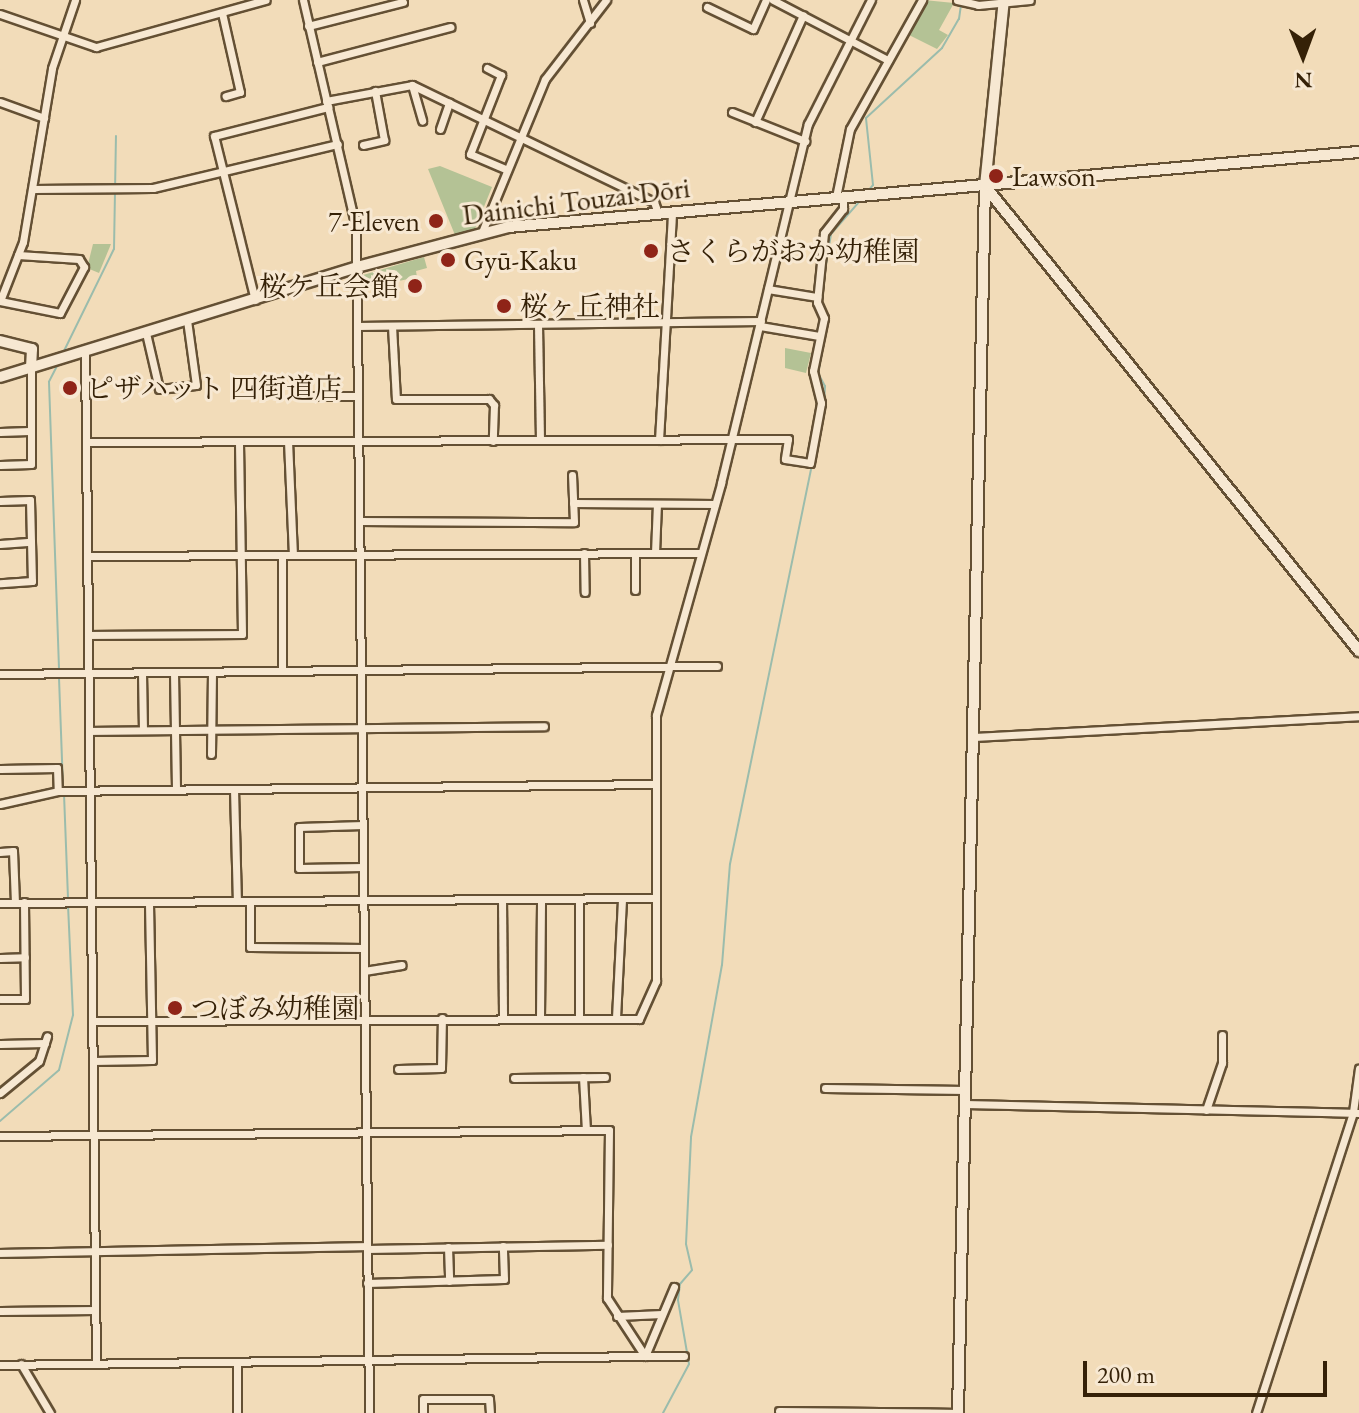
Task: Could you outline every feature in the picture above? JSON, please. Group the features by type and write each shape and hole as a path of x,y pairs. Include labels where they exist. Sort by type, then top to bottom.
{"street":[{"path":"18,255 79,259 84,267 60,313 0,301 18,255 61,37 75,0"},
{"path":"0,14 96,47 266,0"},
{"path":"303,0 356,223 369,1413"},
{"path":"583,0 590,23"},
{"path":"482,232 545,79 606,0"},
{"path":"707,7 753,29 766,0"},
{"path":"773,0 888,60"},
{"path":"92,1021 639,1019 656,981 656,715 715,504 808,124 871,0"},
{"path":"86,442 788,439 785,459 810,463 821,403 813,378 824,318 817,297 824,233 843,209 839,197 850,129 922,0"},
{"path":"957,0 1030,0"},
{"path":"308,26 403,2"},
{"path":"779,1411 958,1413 985,186 1004,2"},
{"path":"222,13 240,92 226,96"},
{"path":"755,122 803,15"},
{"path":"317,62 450,27"},
{"path":"487,68 501,75 470,154 506,169"},
{"path":"255,300 214,136 375,91 412,85 654,202 658,213"},
{"path":"412,85 422,121"},
{"path":"363,145 384,140 375,91"},
{"path":"0,102 44,118"},
{"path":"440,129 449,103"},
{"path":"732,112 805,141"},
{"path":"33,189 116,192 223,173 338,144"},
{"name":"Dainichi Touzai Dōri","path":"0,377 357,267 482,232 789,201 1359,152"},
{"path":"985,186 1359,651"},
{"path":"659,440 672,212"},
{"path":"768,289 817,297"},
{"path":"146,333 159,389 196,385 187,320"},
{"path":"357,326 666,322 760,324 819,336"},
{"path":"538,325 540,440"},
{"path":"392,326 396,399 489,399 494,405 493,441"},
{"path":"0,341 32,349 31,464 0,465"},
{"path":"85,352 96,1364"},
{"path":"308,396 358,396"},
{"path":"0,432 29,431"},
{"path":"288,441 293,555"},
{"path":"88,635 242,634 239,442"},
{"path":"359,521 574,522 572,475"},
{"path":"0,501 30,500 32,581 0,583"},
{"path":"573,503 715,504"},
{"path":"655,553 657,504"},
{"path":"0,544 31,542"},
{"path":"584,553 585,592"},
{"path":"635,553 635,590"},
{"path":"87,556 701,553"},
{"path":"282,555 282,671"},
{"path":"0,674 717,666"},
{"path":"211,754 212,672"},
{"path":"142,673 143,730"},
{"path":"174,673 176,790"},
{"path":"973,737 1359,716"},
{"path":"89,731 544,726"},
{"path":"0,769 57,768 58,791"},
{"path":"0,804 58,791 655,784"},
{"path":"234,789 237,901"},
{"path":"363,825 299,827 299,868 363,867"},
{"path":"0,852 13,851 15,903"},
{"path":"0,903 655,898"},
{"path":"502,899 503,1018"},
{"path":"540,1018 541,899"},
{"path":"579,899 579,1018"},
{"path":"616,1018 622,899"},
{"path":"250,901 250,947 364,948"},
{"path":"0,999 25,999 24,902"},
{"path":"93,1061 152,1060 149,902"},
{"path":"0,958 25,957"},
{"path":"364,971 402,965"},
{"path":"398,1069 441,1068 442,1018"},
{"path":"1206,1110 1222,1063 1222,1035"},
{"path":"0,1044 46,1040 39,1061 0,1093"},
{"path":"1256,1413 1356,1112 1359,1068"},
{"path":"583,1077 586,1130"},
{"path":"514,1078 605,1077"},
{"path":"825,1088 965,1090"},
{"path":"965,1104 1356,1112"},
{"path":"0,1136 609,1130 607,1298 645,1356"},
{"path":"0,1253 608,1245"},
{"path":"367,1283 504,1279 503,1246"},
{"path":"448,1247 449,1281"},
{"path":"645,1356 674,1287"},
{"path":"0,1311 95,1310"},
{"path":"617,1316 662,1314"},
{"path":"0,1365 684,1356"},
{"path":"237,1363 237,1413"},
{"path":"21,1364 50,1413"},
{"path":"423,1413 423,1399 489,1399 490,1413"}],"green space":[{"path":"924,0 954,3 939,30 948,35 937,49 907,34"},
{"path":"440,166 492,187 475,229 455,235 428,169"},
{"path":"93,244 111,244 99,273 87,268"},
{"path":"424,257 427,268 416,271 417,277 363,289 363,275"},
{"path":"785,348 811,353 806,373 785,368"}],"waterway":[{"path":"868,191 873,185 866,118 942,48 959,19 961,5"},
{"path":"62,355 114,249 116,136"},
{"path":"827,315 820,300 831,234 859,202"},
{"path":"824,337 818,373 825,386 824,404"},
{"path":"58,364 49,382 59,671"},
{"path":"663,1413 689,1364 678,1300 680,1284 692,1270 686,1244 691,1137 722,965 730,864 823,411"},
{"path":"59,678 63,787"},
{"path":"64,794 68,899"},
{"path":"0,1121 59,1070 73,1015 68,905"}],"place":[{"name":"Lawson","path":"996,176"},
{"name":"7-Eleven","path":"436,221"},
{"name":"さくらがおか幼稚園","path":"651,251"},
{"name":"Gyū-Kaku","path":"448,260"},
{"name":"桜ケ丘会館","path":"415,286"},
{"name":"桜ヶ丘神社","path":"504,306"},
{"name":"ピザハット 四街道店","path":"70,388"},
{"name":"つぼみ幼稚園","path":"175,1008"}]}
